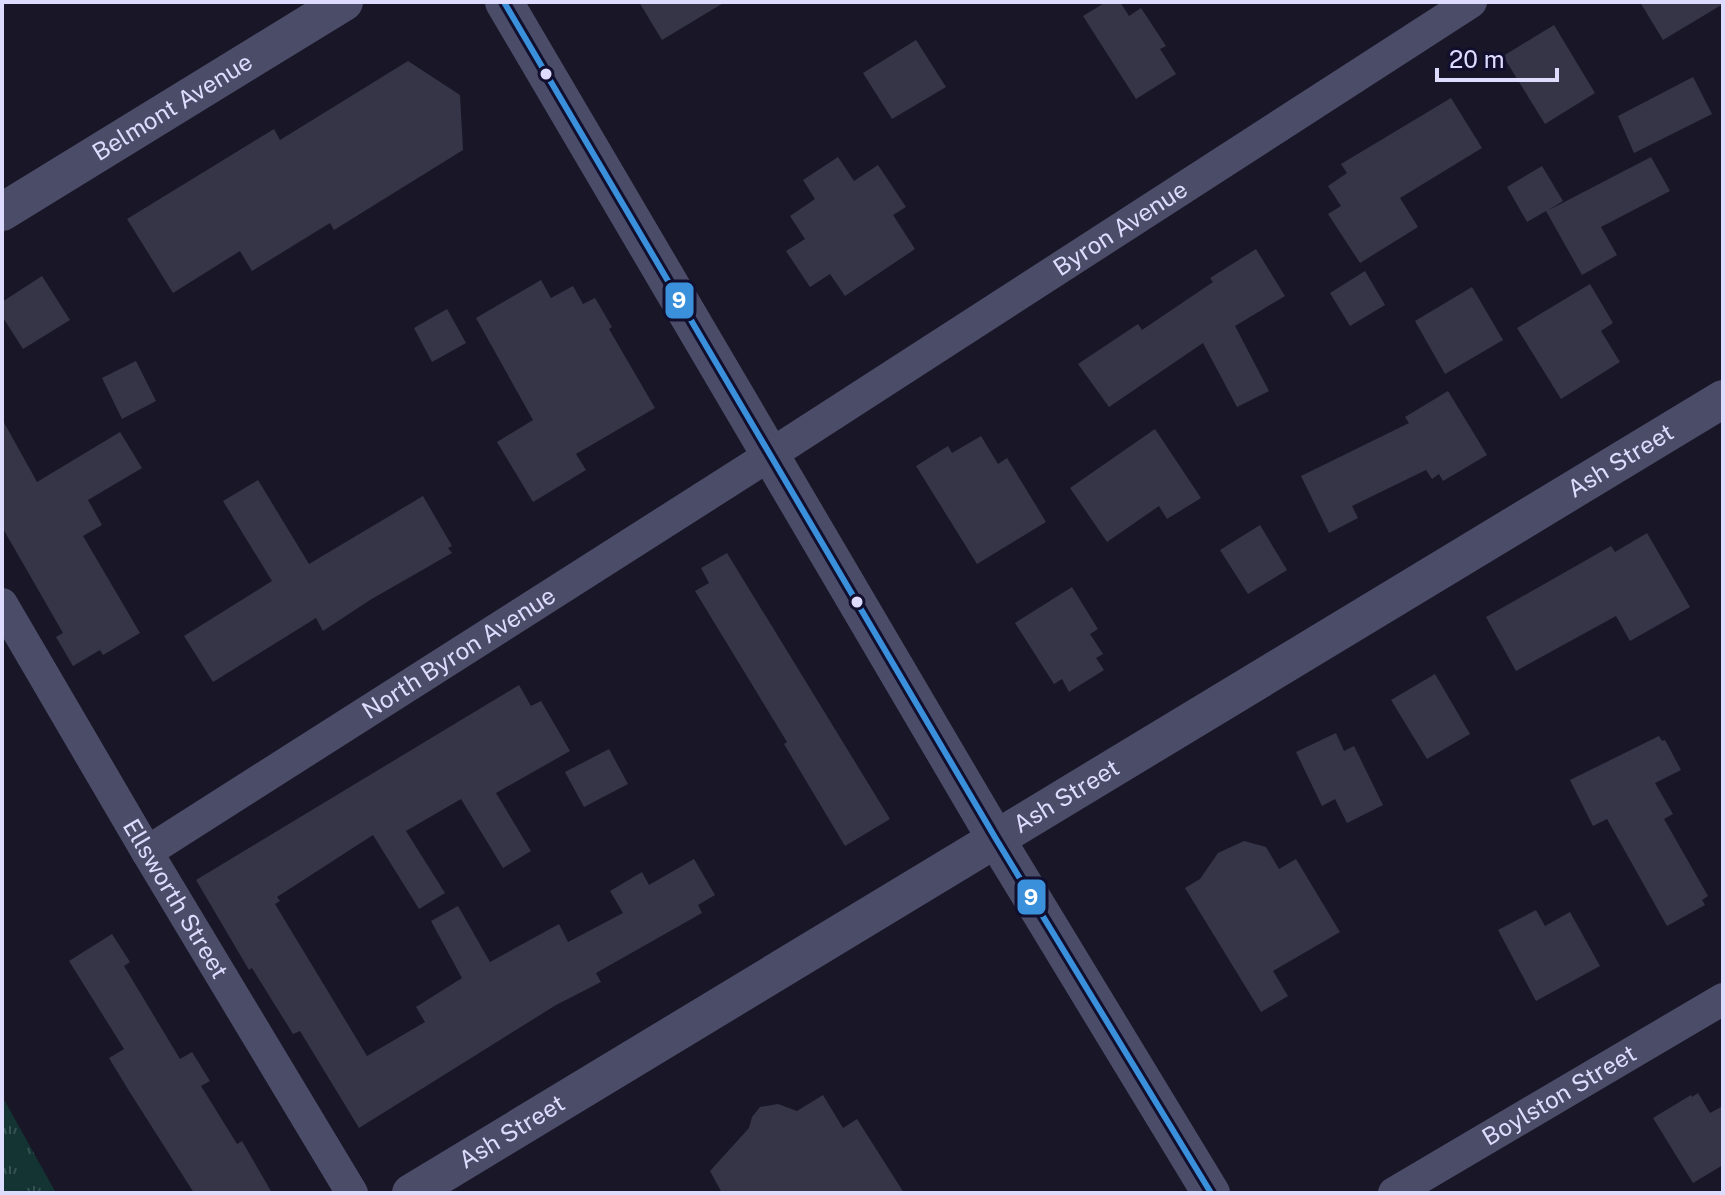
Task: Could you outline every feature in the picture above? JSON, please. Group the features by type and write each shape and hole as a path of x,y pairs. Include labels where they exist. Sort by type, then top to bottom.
{"street":[{"name":"Belmont Avenue","path":"2,212 344,2"},
{"path":"504,2 996,839 1211,1193"},
{"name":"Byron Avenue","path":"770,455 1471,2"},
{"name":"Ash Street","path":"411,1193 1723,399"},
{"name":"North Byron Avenue","path":"147,852 770,455"},
{"name":"Ellsworth Street","path":"2,604 352,1193"},
{"name":"Boylston Street","path":"1394,1193 1723,999"}],"green space":[{"path":"2,1096 56,1193 2,1193"}],"building":[{"path":"639,2 725,2 662,40"},
{"path":"1106,2 1120,2 1129,16 1141,8 1166,46 1160,49 1176,74 1136,99 1083,16"},
{"path":"1640,2 1723,2 1723,4 1663,40"},
{"path":"1554,25 1595,93 1545,124 1503,56"},
{"path":"916,40 946,87 892,119 863,73"},
{"path":"408,61 460,95 463,150 334,230 330,223 252,271 240,251 173,293 127,219 274,129 280,140"},
{"path":"1693,77 1712,114 1634,153 1618,116"},
{"path":"1451,98 1482,148 1400,198 1418,227 1360,263 1328,214 1341,206 1328,186 1347,173 1341,164"},
{"path":"838,157 854,181 878,165 906,207 893,215 915,249 845,296 830,274 810,287 786,251 805,239 790,216 815,199 803,180"},
{"path":"1651,157 1670,191 1601,227 1617,255 1582,275 1546,211 1527,222 1507,187 1542,166 1563,201 1547,211"},
{"path":"1256,249 1285,296 1235,326 1269,391 1237,407 1203,343 1109,407 1078,364 1138,324 1142,330 1213,282 1210,278"},
{"path":"1365,271 1385,305 1350,326 1330,293"},
{"path":"42,276 70,320 23,349 2,316 2,302"},
{"path":"541,280 551,298 573,286 583,304 595,298 612,327 609,329 655,408 576,454 586,470 533,502 497,442 533,420 476,318"},
{"path":"1590,284 1613,323 1601,331 1620,362 1561,399 1517,328"},
{"path":"1472,287 1503,340 1445,374 1415,321"},
{"path":"447,309 466,343 432,362 414,328"},
{"path":"136,361 156,401 122,419 102,378"},
{"path":"1448,391 1487,455 1443,481 1439,474 1432,479 1426,470 1352,506 1358,518 1329,533 1301,476 1409,423 1405,417"},
{"path":"2,419 37,482 120,432 142,468 88,500 102,525 83,536 140,633 103,655 100,650 73,666 56,637 63,633 2,527"},
{"path":"1155,429 1201,498 1167,519 1159,506 1107,542 1070,488"},
{"path":"981,436 998,464 1007,458 1046,522 977,564 916,466 948,446 952,453"},
{"path":"258,480 309,564 423,496 452,546 448,548 452,553 323,631 316,618 213,682 184,636 272,581 223,501"},
{"path":"1260,525 1287,570 1248,594 1220,550"},
{"path":"1647,533 1690,607 1630,641 1616,616 1516,671 1486,617 1611,546 1615,552"},
{"path":"727,553 890,819 845,846 784,744 787,742 695,591 709,583 701,568"},
{"path":"1072,587 1098,629 1090,634 1103,654 1096,658 1104,670 1069,692 1062,679 1054,684 1015,623"},
{"path":"1435,674 1470,734 1427,759 1391,700"},
{"path":"519,685 531,706 541,701 570,751 496,793 531,851 503,868 461,799 406,831 445,893 419,909 373,835 277,897 280,901 275,904 367,1056 425,1022 416,1007 462,978 431,921 458,906 490,962 559,924 568,942 623,913 610,891 642,872 649,885 694,859 715,895 698,905 702,913 596,973 601,982 556,1005 359,1128 300,1031 293,1034 252,968 249,970 196,880"},
{"path":"1336,733 1344,751 1354,746 1383,805 1347,823 1335,799 1322,806 1296,752"},
{"path":"1659,736 1662,741 1665,740 1681,770 1655,783 1673,814 1664,819 1708,896 1702,900 1705,905 1667,926 1607,819 1593,826 1570,780"},
{"path":"609,749 628,784 584,807 565,772"},
{"path":"1244,841 1266,847 1279,869 1296,859 1340,932 1273,971 1288,996 1261,1012 1185,888 1200,879 1218,853"},
{"path":"1536,910 1545,926 1570,912 1600,966 1536,1001 1498,930"},
{"path":"112,934 130,962 124,966 180,1059 192,1052 210,1081 201,1086 237,1144 242,1141 272,1193 194,1193 129,1091 109,1058 124,1049 69,961"},
{"path":"1698,1093 1710,1113 1723,1106 1723,1165 1693,1183 1653,1118"},
{"path":"823,1095 843,1128 857,1119 904,1193 722,1193 710,1171 749,1128 752,1117 760,1107 778,1104 797,1111"}],"transit line":[{"name":"9","path":"504,2 996,839 1211,1193"}]}
